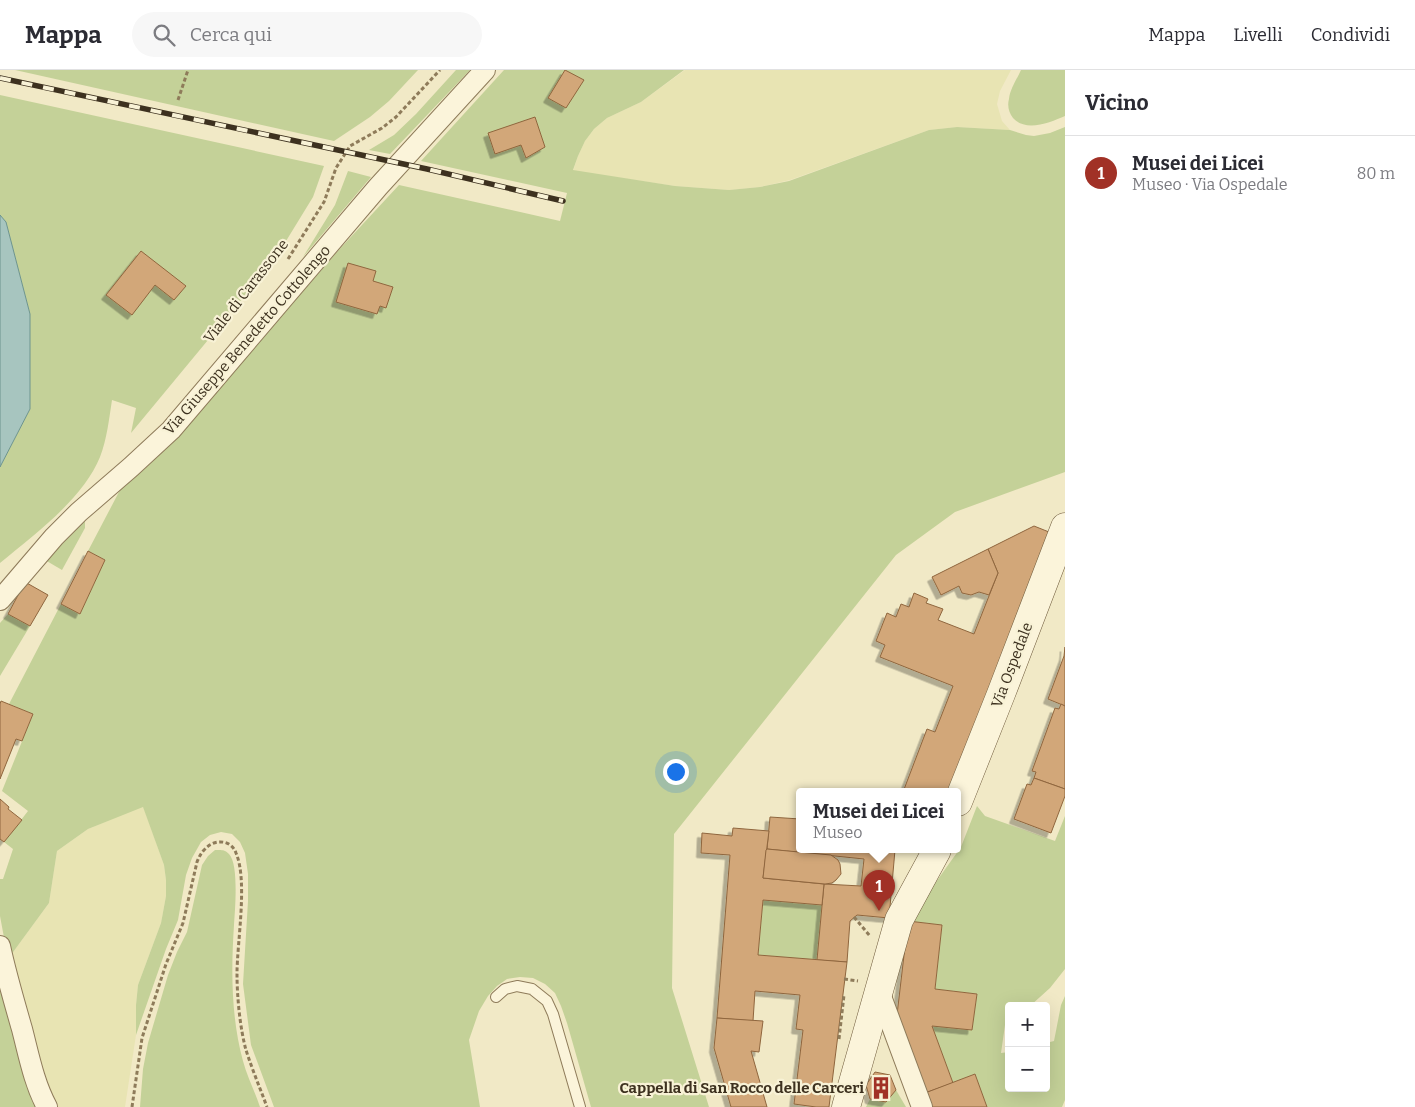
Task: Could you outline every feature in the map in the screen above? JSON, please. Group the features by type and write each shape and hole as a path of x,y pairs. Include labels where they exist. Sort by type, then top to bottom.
{"street":[{"name":"Via Giuseppe Benedetto Cottolengo","path":"0,600 42,550 79,512 132,467 171,430 378,188 485,70"},
{"name":"Via Ospedale","path":"961,795 1065,527"},
{"path":"846,1107 899,920 935,853"},
{"path":"0,946 34,1075 47,1107"},
{"path":"879,991 922,1107"}],"lane":[{"path":"496,997 506,989 518,986 532,989 547,1001 553,1014 580,1107"}],"path":[{"path":"178,100 188,70"},
{"name":"Viale di Carassone","path":"285,264 324,202 336,168 350,146 382,128 396,117 440,70"},
{"path":"132,1107 142,1038 166,964 183,923 197,862 207,847 220,842 234,848 240,867 241,898 237,972 240,1006 246,1048 267,1107"}],"shaded area":[{"path":"685,70 1011,70 1000,91 997,104 1002,121 1010,130 957,127 929,130 790,180 760,187 729,190 675,186 573,171 585,141 594,129 607,118 641,102"},
{"path":"143,806 164,865 166,896 161,923 138,985 136,1035 125,1107 56,1107 48,1093 8,959 49,903 57,851 88,829"}],"green space":[{"path":"15,70 418,70 389,101 370,117 334,141"},
{"path":"456,70 470,70 390,154 369,150 394,135"},
{"path":"504,70 684,70 641,102 607,118 594,129 585,141 573,170 675,186 729,190 760,187 789,181 929,130 957,127 1010,130 1034,136 1050,133 1065,127 1065,472 955,512 896,555 674,834 672,988 709,1107 591,1107 567,1023 555,993 545,984 533,978 520,977 507,979 488,996 479,1011 469,1040 480,1107 274,1107 251,1045 243,984 248,874 245,853 240,842 232,834 221,832 210,835 201,842 192,858 186,875 178,920 136,1035 138,985 161,923 166,896 164,865 143,807 88,829 57,851 49,903 8,959 0,916 0,879 3,879 13,849 4,842 28,811 2,791 33,714 9,704 61,604 80,614 105,560 88,551 120,490 174,441 336,253 399,185 560,221 567,193 421,161"},
{"path":"1021,70 1065,70 1065,116 1031,126 1018,122 1013,118 1010,114 1008,102 1012,88"},
{"path":"0,95 324,166 313,197 275,259 131,433 136,408 112,400 108,429 100,457 82,487 70,502 28,541 0,563 0,467 30,409 30,314 6,223 0,215"},
{"path":"348,171 371,177 303,257 335,205"},
{"path":"85,521 85,528 62,570 45,560"},
{"path":"8,614 30,626 0,676 0,623"},
{"path":"977,806 985,816 1055,841 1065,816 1065,969 1050,988 1034,1002 1005,1002 1005,1025 1001,1053 1005,1052 1005,1092 1050,1092 1050,1042 1054,1041 1061,1005 1065,996 1065,1100 1062,1107 987,1107 975,1074 953,1083 932,1026 972,1030 977,994 935,989 942,925 908,921 957,853 961,853 961,847"},
{"path":"215,850 227,852 232,859 234,867 235,899 232,976 234,1010 243,1061 260,1107 140,1107 143,1069 148,1043 168,975 187,932 202,865"},
{"path":"763,900 822,905 817,960 758,955"},
{"path":"0,976 39,1107 0,1107"},
{"path":"896,1090 906,1107 866,1107 870,1099"}],"water":[{"path":"0,215 6,222 30,314 30,409 0,467"}],"building":[{"path":"565,70 584,80 566,108 548,98"},
{"path":"535,117 545,147 526,158 521,145 495,154 488,133"},
{"path":"141,251 186,286 174,300 155,285 132,315 106,295"},
{"path":"348,263 376,271 373,281 393,287 386,308 380,306 377,314 336,302"},
{"path":"1034,526 1054,534 954,788 905,788 927,729 935,732 953,686 880,657 885,645 876,641 887,613 896,617 901,604 909,607 914,593 928,599 926,603 943,609 938,620 974,634 998,573 988,549"},
{"path":"988,549 998,573 989,595 979,592 971,595 962,593 959,586 941,595 932,577"},
{"path":"88,551 105,560 80,614 61,604"},
{"path":"25,582 48,595 30,626 8,614"},
{"path":"1065,647 1065,706 1048,699 1064,656"},
{"path":"1,701 33,714 22,741 16,739 0,779 0,704"},
{"path":"1061,704 1065,706 1065,789 1034,778 1036,772 1032,771 1055,708 1059,709"},
{"path":"1034,778 1065,789 1065,796 1051,833 1014,819 1027,784 1031,785"},
{"path":"0,799 9,807 8,809 22,820 4,842 0,839"},
{"path":"770,817 796,819 796,852 767,849"},
{"path":"733,828 769,831 763,878 824,884 822,905 763,900 758,955 847,962 829,1107 794,1104 803,1030 796,1029 800,995 755,991 753,1021 717,1018 730,855 701,853 702,833 732,836"},
{"path":"766,850 831,855 838,860 841,874 832,883 825,884 763,878"},
{"path":"806,853 895,853 889,918 857,915 850,921 847,962 817,960 824,884 861,886 864,859"},
{"path":"908,921 942,925 935,989 977,994 972,1030 932,1026 953,1083 925,1093 897,1015"},
{"path":"717,1018 763,1021 759,1052 751,1051 767,1107 731,1107 714,1048"},
{"name":"Cappella di San Rocco delle Carceri","path":"875,1072 890,1075 896,1090 886,1102 870,1099 866,1085"},
{"path":"975,1074 987,1107 931,1107 925,1093"}],"railway":[{"path":"0,78 427,169 563,201"}],"place":[{"name":"Musei dei Licei","path":"879,911"},
{"name":"Cappella di San Rocco delle Carceri","path":"881,1088"}]}
